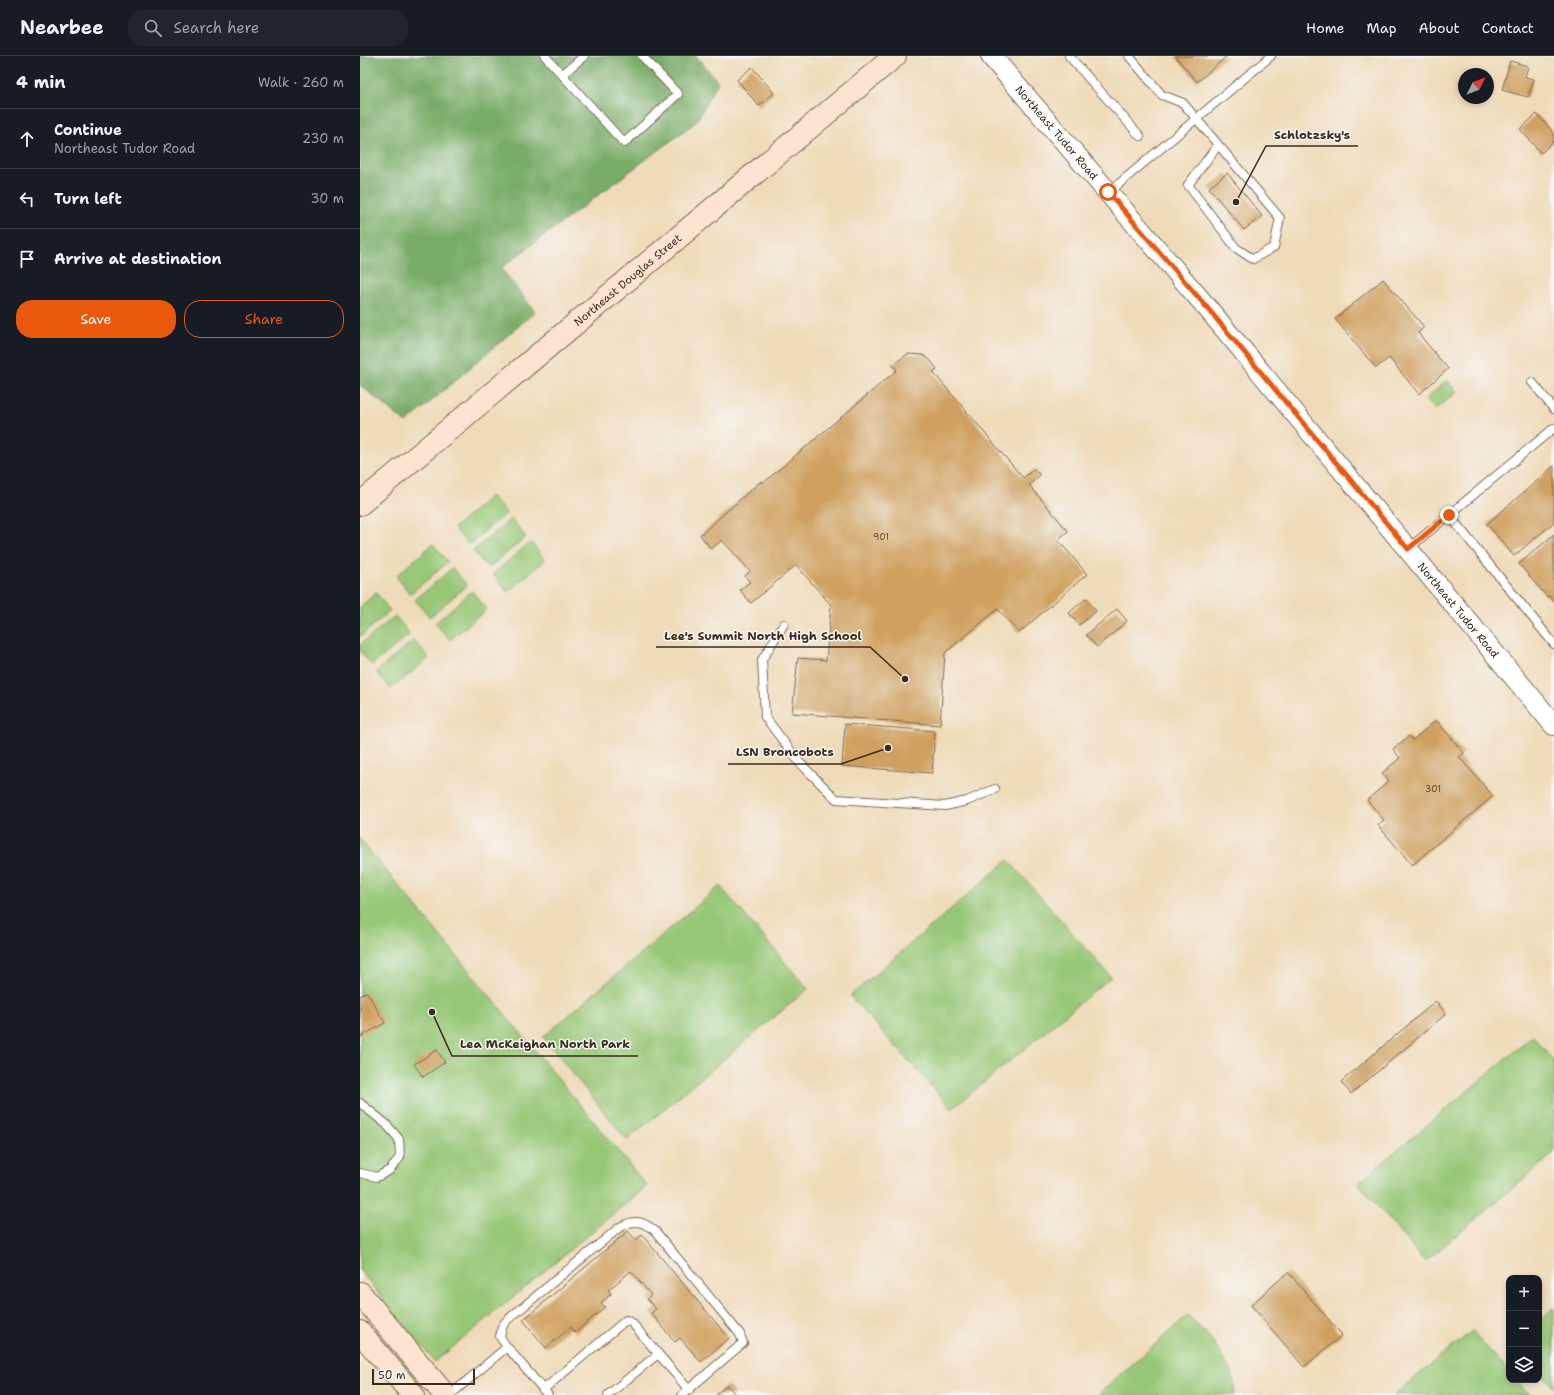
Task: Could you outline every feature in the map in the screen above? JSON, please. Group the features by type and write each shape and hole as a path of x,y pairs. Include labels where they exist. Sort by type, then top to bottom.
{"main road":[{"name":"Northeast Douglas Street","path":"360,504 895,56"},
{"path":"360,1293 445,1395"},
{"path":"360,1332 413,1395"}],"street":[{"name":"Northeast Tudor Road","path":"991,56 1214,316 1554,725"}],"lane":[{"path":"544,56 624,143 678,94 642,56"},
{"path":"562,75 584,56"},
{"path":"1069,56 1140,136"},
{"path":"1129,56 1162,95 1183,104 1218,145 1280,218 1274,247 1253,259 1236,248 1188,184 1218,145"},
{"path":"1108,192 1271,56"},
{"path":"1532,382 1554,408"},
{"path":"1408,549 1554,428"},
{"path":"1449,515 1554,644"},
{"path":"784,624 762,660 765,717 800,762 836,799 946,806 967,801 995,789"},
{"path":"360,1103 386,1124 399,1139 400,1157 390,1170 377,1177 360,1173"},
{"path":"682,1395 689,1390 736,1351 743,1343 740,1334 656,1231 648,1224 638,1221 630,1221 620,1227 506,1321 502,1327 500,1337 546,1393 626,1320 632,1324 689,1390"},
{"path":"450,1395 507,1347"},
{"path":"608,1395 658,1354"}],"green space":[{"path":"360,56 696,56 718,82 696,122 501,268 535,312 406,423 360,385"},
{"path":"1447,380 1457,392 1435,410 1426,399"},
{"path":"491,496 506,513 469,545 454,528"},
{"path":"511,519 526,537 488,568 473,551"},
{"path":"531,542 545,560 508,592 493,574"},
{"path":"433,544 448,562 410,594 396,576"},
{"path":"452,568 467,585 430,617 415,600"},
{"path":"472,591 487,609 450,640 435,623"},
{"path":"376,593 390,611 360,637 360,607"},
{"path":"395,616 410,634 372,665 360,651 360,645"},
{"path":"414,640 429,658 391,689 376,672"},
{"path":"360,839 647,1186 435,1362 360,1271"},
{"path":"1008,860 1111,977 952,1109 850,996"},
{"path":"720,886 808,989 627,1140 543,1037"},
{"path":"1533,1036 1554,1061 1554,1153 1425,1262 1358,1183"},
{"path":"1554,1308 1554,1388 1542,1374 1542,1318"},
{"path":"1188,1315 1213,1341 1233,1375 1235,1395 1098,1395"},
{"path":"1472,1331 1506,1369 1506,1383 1519,1383 1529,1395 1394,1395"}],"building":[{"path":"1175,56 1227,56 1197,82"},
{"path":"1510,61 1528,66 1525,77 1534,79 1528,97 1502,90"},
{"path":"752,67 774,93 759,106 737,80"},
{"path":"1537,114 1554,133 1554,141 1541,153 1520,129"},
{"path":"1227,173 1262,216 1244,230 1209,188"},
{"path":"1383,279 1424,327 1418,333 1448,369 1419,394 1389,358 1376,368 1335,319"},
{"path":"908,354 923,355 930,360 937,369 933,372 1023,478 1034,469 1040,475 1029,485 1068,531 1058,540 1087,574 1019,633 998,609 945,653 940,725 792,713 798,658 826,660 831,605 796,565 751,603 740,590 750,582 745,576 750,571 722,540 711,549 700,535 761,481 763,483 897,370 892,365"},
{"path":"1554,466 1554,522 1514,556 1487,524"},
{"path":"1554,534 1554,602 1549,596 1547,597 1519,564"},
{"path":"1086,598 1096,611 1079,625 1069,613"},
{"path":"1117,609 1127,621 1097,647 1086,635"},
{"path":"1436,720 1464,753 1459,757 1493,796 1412,865 1378,825 1384,820 1367,800 1389,781 1382,773 1400,758 1393,749 1409,736 1413,740"},
{"path":"845,724 935,731 932,773 842,766"},
{"path":"367,992 385,1023 360,1037 360,996"},
{"path":"1436,1001 1446,1014 1351,1094 1341,1082"},
{"path":"437,1050 445,1062 423,1077 414,1064"},
{"path":"628,1231 636,1240 642,1235 729,1338 701,1362 680,1338 675,1342 651,1313 656,1309 647,1299 651,1295 631,1271 608,1290 611,1294 601,1303 605,1307 575,1333 571,1327 546,1348 523,1320"},
{"path":"1288,1272 1342,1335 1304,1367 1251,1305"},
{"path":"727,1385 736,1395 716,1395"}],"place":[{"name":"Schlotzsky's","path":"1236,202"},
{"name":"Lee's Summit North High School","path":"905,679"},
{"name":"LSN Broncobots","path":"888,748"},
{"name":"Lea McKeighan North Park","path":"432,1012"}],"route":[{"path":"1108,192 1204,304 1408,549 1449,515"}]}
